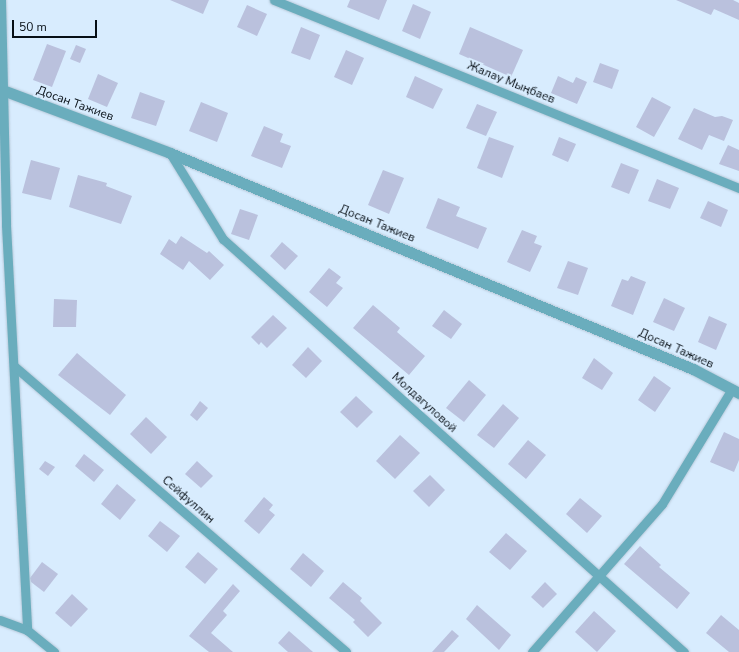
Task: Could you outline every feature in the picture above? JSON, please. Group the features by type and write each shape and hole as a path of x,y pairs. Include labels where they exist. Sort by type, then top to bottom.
{"street":[{"path":"1,0 3,165 27,630"},
{"name":"Жалау Мыңбаев","path":"274,0 739,188"},
{"name":"Досан Тажиев","path":"2,90 170,153 693,369 735,391"},
{"name":"Молдагуловой","path":"170,153 223,239 684,652"},
{"name":"Сейфуллин","path":"14,366 346,652"},
{"path":"532,652 662,504 735,391"},
{"path":"0,620 27,630 54,652"}],"building":[{"path":"170,0 209,0 203,14"},
{"path":"350,0 387,0 379,20 347,7"},
{"path":"676,0 733,0 739,3 739,20 714,9 711,15"},
{"path":"413,4 431,12 420,39 402,31"},
{"path":"247,5 267,14 257,36 237,27"},
{"path":"301,27 320,35 310,60 291,53"},
{"path":"470,27 523,50 511,77 459,54"},
{"path":"47,44 66,51 52,87 33,80"},
{"path":"76,45 86,49 80,63 70,59"},
{"path":"346,50 364,58 352,85 334,77"},
{"path":"600,63 619,70 612,89 593,82"},
{"path":"98,74 118,83 107,107 88,99"},
{"path":"415,76 443,89 433,109 406,97"},
{"path":"558,76 573,83 576,77 587,82 577,104 551,93"},
{"path":"140,92 165,101 156,126 131,118"},
{"path":"652,97 671,107 654,137 636,127"},
{"path":"201,102 228,113 217,142 189,131"},
{"path":"477,104 497,112 486,136 466,128"},
{"path":"694,108 715,117 722,116 733,120 724,141 709,135 702,150 678,139"},
{"path":"264,126 283,134 280,142 291,146 282,168 251,156"},
{"path":"489,137 514,146 502,178 477,168"},
{"path":"559,137 576,144 568,162 552,155"},
{"path":"728,145 739,150 739,171 719,164"},
{"path":"31,160 60,168 51,200 22,193"},
{"path":"621,163 639,170 629,194 611,187"},
{"path":"383,170 404,178 389,214 368,205"},
{"path":"78,175 107,183 106,186 132,196 121,224 69,207"},
{"path":"657,179 679,188 670,209 648,201"},
{"path":"438,198 460,207 456,216 487,228 478,249 426,228"},
{"path":"708,201 728,210 721,227 700,218"},
{"path":"240,209 258,215 249,240 231,234"},
{"path":"522,230 537,236 534,243 542,246 530,272 507,262"},
{"path":"181,236 207,253 209,251 224,265 210,280 189,261 183,270 160,254 169,239 176,244"},
{"path":"282,242 298,256 285,270 270,256"},
{"path":"568,261 588,268 578,295 557,288"},
{"path":"329,268 341,277 336,283 343,288 327,307 309,292"},
{"path":"631,276 646,282 633,315 611,306 622,279 628,281"},
{"path":"664,298 685,308 674,331 653,322"},
{"path":"54,299 77,300 76,327 53,327"},
{"path":"373,305 400,328 397,332 425,356 409,375 353,328"},
{"path":"444,310 462,324 451,339 432,326"},
{"path":"273,315 287,328 267,348 261,342 259,345 251,337"},
{"path":"709,316 727,324 716,350 698,342"},
{"path":"308,347 322,361 306,378 292,365"},
{"path":"77,353 126,395 110,415 58,375"},
{"path":"594,358 613,373 602,390 582,378"},
{"path":"654,376 671,388 655,412 638,400"},
{"path":"469,380 486,395 464,422 446,408"},
{"path":"356,396 373,412 357,428 340,412"},
{"path":"200,401 208,408 197,421 190,415"},
{"path":"503,404 519,418 494,448 477,435"},
{"path":"146,417 167,437 151,454 130,434"},
{"path":"724,432 739,439 739,460 734,472 710,462"},
{"path":"400,435 420,453 395,479 376,461"},
{"path":"528,440 546,455 526,479 508,464"},
{"path":"84,454 104,470 94,482 75,466"},
{"path":"45,461 55,467 48,476 39,469"},
{"path":"197,461 213,476 201,488 185,474"},
{"path":"430,475 445,490 429,507 413,491"},
{"path":"117,484 136,500 120,520 101,504"},
{"path":"264,497 273,505 269,510 275,515 259,534 244,521"},
{"path":"580,498 602,516 587,533 566,514"},
{"path":"160,521 180,536 167,552 148,536"},
{"path":"506,533 527,551 510,570 489,552"},
{"path":"640,546 661,565 659,567 690,593 677,609 624,564"},
{"path":"198,552 218,569 205,584 185,567"},
{"path":"303,553 324,571 311,587 290,569"},
{"path":"42,562 58,574 44,592 31,582 30,578"},
{"path":"343,582 362,598 360,601 382,623 368,637 353,622 355,620 329,598"},
{"path":"545,582 557,594 543,608 531,597"},
{"path":"233,584 240,591 223,611 227,615 211,633 233,652 209,652 189,636"},
{"path":"72,594 88,609 71,627 55,613"},
{"path":"477,605 511,635 499,650 466,619"},
{"path":"594,611 616,631 597,652 575,632"},
{"path":"721,615 739,630 739,652 729,652 706,633"},
{"path":"452,630 459,636 444,652 432,652"},
{"path":"289,631 313,652 288,652 278,643"}]}
